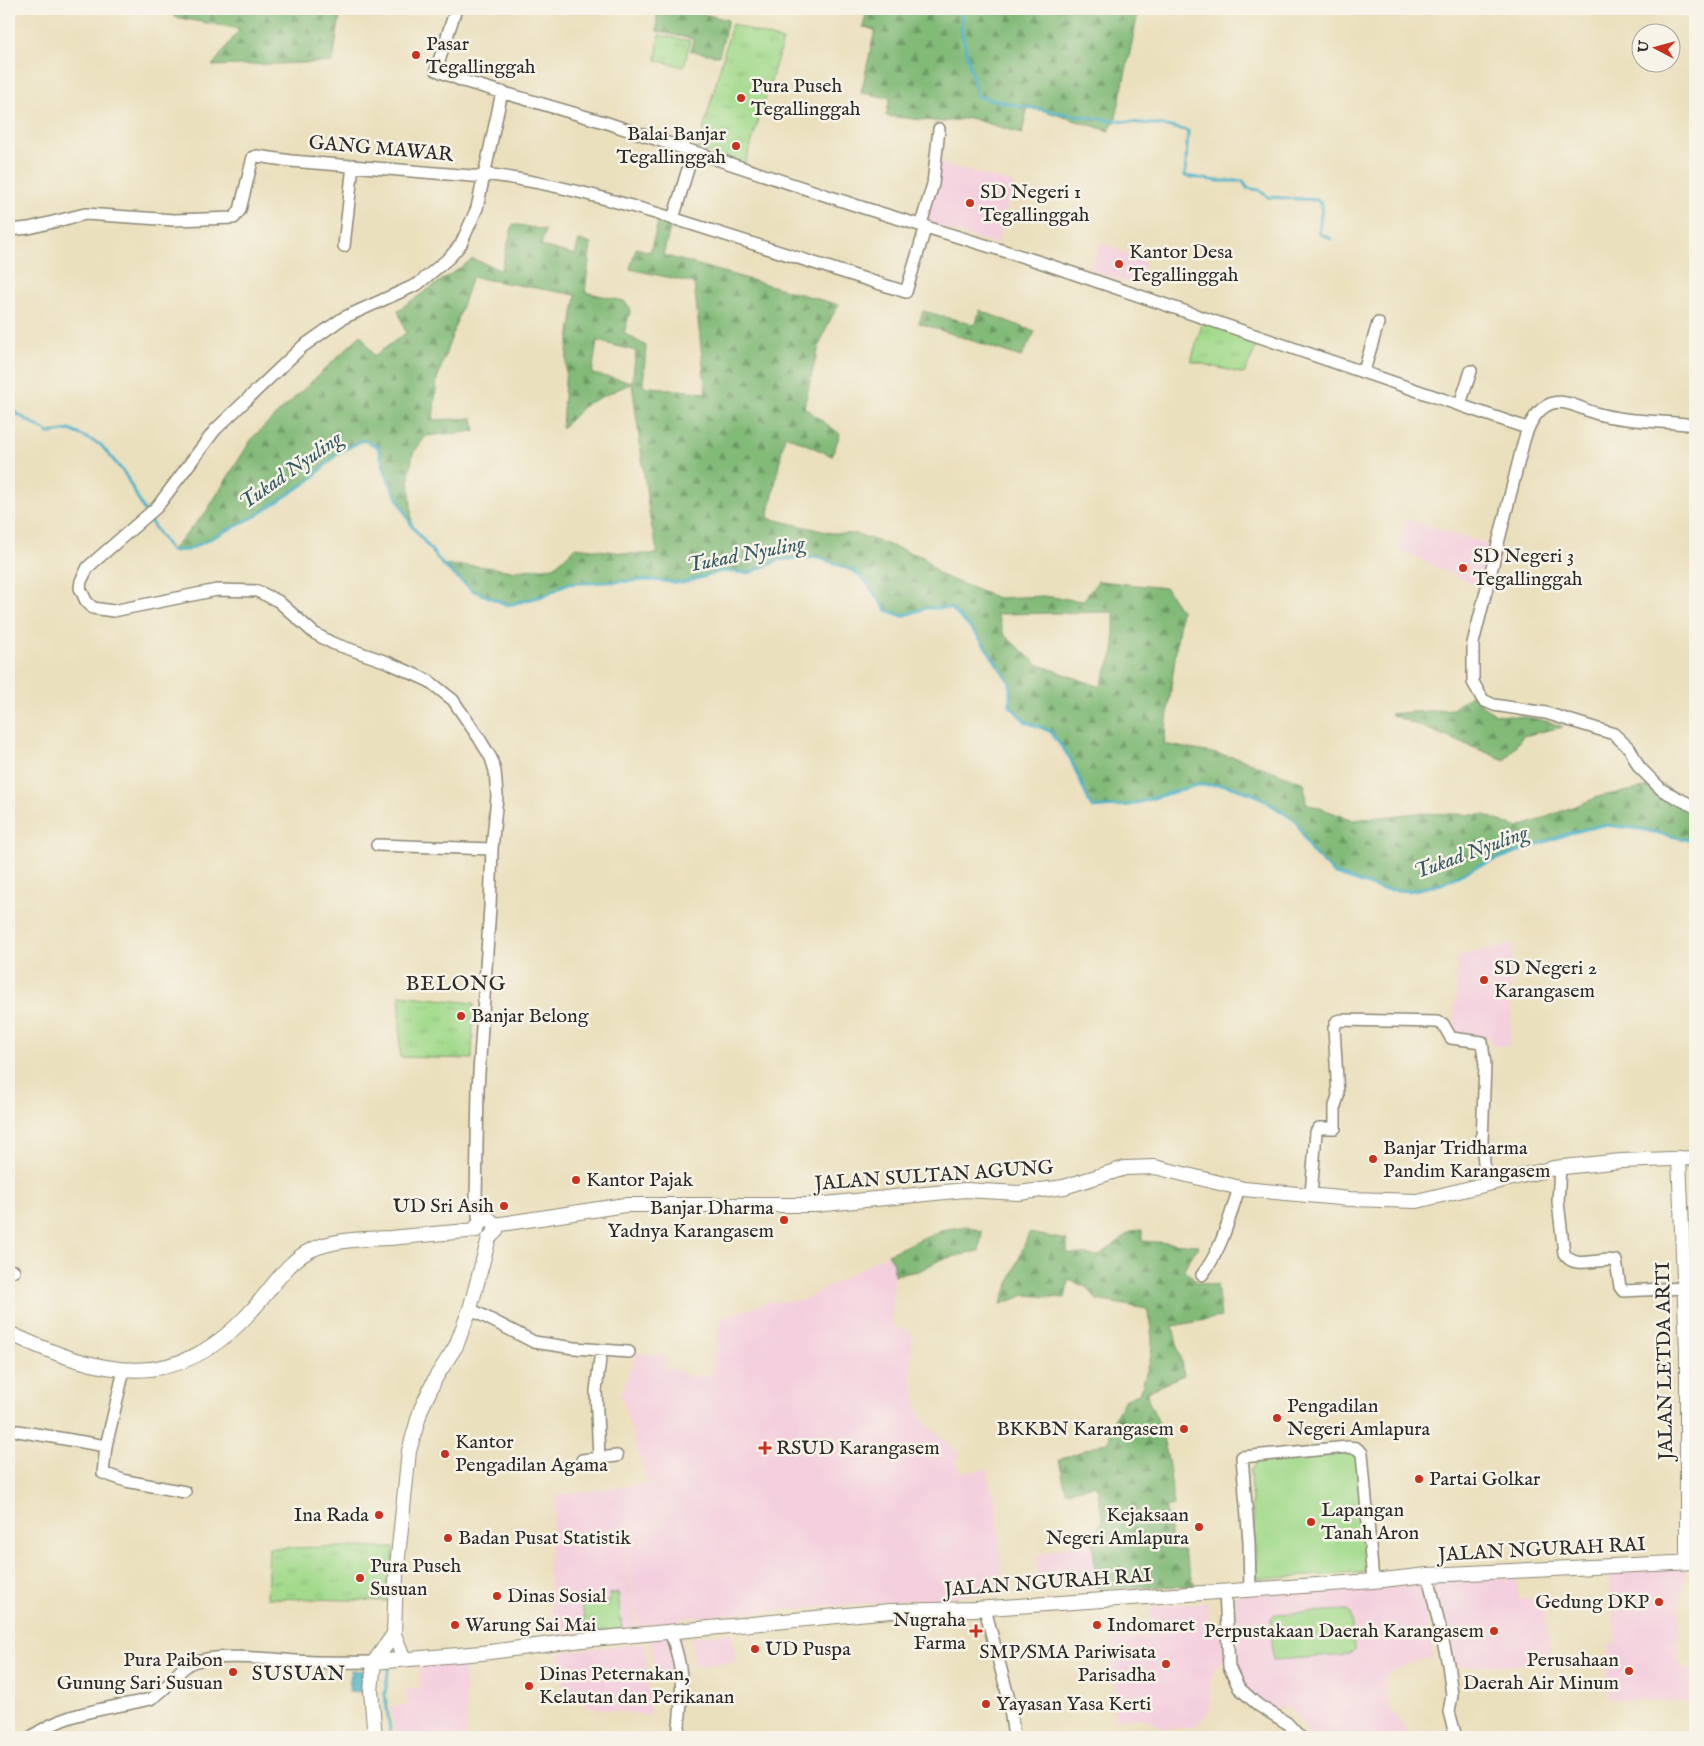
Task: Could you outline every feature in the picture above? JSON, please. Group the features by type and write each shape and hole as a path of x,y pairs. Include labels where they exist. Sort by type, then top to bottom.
{"street":[{"path":"456,9 436,70 502,92 604,122 864,208 923,225 1364,371 1527,428"},
{"path":"404,1659 394,1634 406,1467 413,1435 429,1391 456,1346 470,1309 489,1238 481,1237 485,1224 476,1198 478,1088 492,849 497,796 495,771 491,758 453,700 429,681 387,662 332,643 314,633 278,601 257,591 217,590 113,610 101,610 90,606 80,588 83,574 88,567 157,507 215,430 302,346 343,318 418,284 450,257 461,244 470,226 484,176 502,92"},
{"path":"923,225 933,184 939,128"},
{"path":"673,219 693,152"},
{"name":"GANG MAWAR","path":"9,230 29,228 85,214 174,220 234,218 240,210 253,157 257,156 484,176 557,186 709,228 906,292 923,225"},
{"path":"344,246 353,165"},
{"path":"1364,371 1378,323"},
{"path":"1460,404 1471,371"},
{"path":"1695,425 1615,417 1559,402 1544,408 1527,428 1474,643 1472,670 1473,682 1483,700 1494,705 1546,713 1614,734 1630,749 1639,766 1662,790 1695,807"},
{"path":"378,845 492,849"},
{"path":"1311,1195 1316,1132 1319,1128 1335,1128 1335,1106 1338,1096 1334,1028 1338,1021 1342,1020 1437,1022 1443,1024 1451,1038 1482,1042 1485,1065 1482,1141 1486,1184"},
{"name":"JALAN LETDA ARTI","path":"1679,1158 1684,1288 1691,1350 1691,1562"},
{"name":"JALAN SULTAN AGUNG","path":"9,1333 65,1356 124,1370 168,1367 200,1355 231,1331 252,1311 293,1262 311,1250 331,1244 625,1205 815,1205 964,1190 1019,1193 1064,1187 1125,1168 1142,1167 1155,1167 1239,1188 1311,1195 1417,1201 1560,1168 1695,1158"},
{"path":"1560,1168 1558,1202 1564,1253 1567,1259 1573,1262 1609,1260 1616,1262 1620,1287 1623,1291 1684,1288"},
{"path":"1202,1275 1213,1262 1223,1239 1239,1188"},
{"path":"470,1309 534,1342 601,1351 629,1352"},
{"path":"599,1457 596,1390 601,1351"},
{"path":"124,1370 106,1446 103,1469 107,1475 126,1481 185,1492"},
{"path":"18,1431 106,1446"},
{"path":"1250,1589 1250,1542 1242,1457 1348,1447 1356,1448 1362,1453 1373,1581"},
{"path":"582,1460 618,1456"},
{"name":"JALAN NGURAH RAI","path":"374,1662 482,1653 670,1631 890,1611 985,1608 1428,1576 1691,1562"},
{"path":"1428,1576 1448,1664 1452,1695 1448,1712 1456,1737"},
{"path":"1224,1591 1229,1666 1239,1688 1258,1705 1287,1723 1300,1737"},
{"path":"985,1608 1008,1696 1014,1737"},
{"path":"670,1631 682,1676 683,1695 678,1737"},
{"path":"375,1737 370,1685 374,1662 394,1634"},
{"path":"31,1737 48,1725 73,1714 154,1697 171,1683 186,1665 194,1662 214,1659 270,1658 298,1661 374,1662"}],"shaded area":[{"name":"SD Negeri 1 Tegallinggah","path":"939,163 1013,183 997,244 926,224"},
{"name":"Kantor Desa Tegallinggah","path":"1101,242 1146,263 1137,286 1090,270"},
{"name":"SD Negeri 3 Tegallinggah","path":"1406,519 1493,546 1480,587 1399,550"},
{"name":"SD Negeri 2 Karangasem","path":"1512,944 1510,1046 1490,1045 1490,1037 1454,1038 1454,1003 1456,1003 1458,956"},
{"name":"RSUD Karangasem","path":"888,1254 894,1263 892,1325 912,1333 911,1376 919,1413 926,1424 961,1454 954,1463 961,1472 988,1470 989,1484 995,1495 1004,1593 680,1618 684,1673 653,1675 650,1624 639,1627 626,1550 636,1546 664,1517 661,1483 647,1482 621,1395 636,1353 666,1356 666,1368 678,1370 690,1377 712,1374 722,1318 768,1302 804,1300"},
{"path":"645,1484 660,1484 663,1516 636,1546 625,1550 637,1627 555,1636 548,1568 557,1495"},
{"path":"1093,1540 1096,1588 1038,1592 1037,1555"},
{"path":"1686,1568 1680,1600 1677,1663 1684,1669 1695,1671 1695,1702 1608,1699 1608,1644 1617,1642 1610,1589 1611,1570"},
{"name":"Perpustakaan Daerah Karangasem","path":"1516,1578 1519,1599 1541,1598 1552,1663 1451,1667 1431,1581"},
{"path":"1420,1585 1434,1657 1412,1662 1384,1675 1389,1707 1413,1737 1310,1736 1289,1706 1274,1711 1253,1698 1242,1684 1238,1672 1235,1595 1372,1590"},
{"name":"SMP/SMA Pariwisata Parisadha","path":"1207,1602 1210,1629 1228,1628 1229,1658 1215,1667 1210,1681 1210,1710 1203,1719 1194,1727 1164,1729 1146,1718 1114,1719 1116,1700 1111,1641 1154,1635 1151,1606"},
{"path":"733,1633 736,1662 694,1666 691,1637"},
{"path":"645,1643 651,1716 584,1706 580,1691 563,1686 559,1652"},
{"path":"464,1661 467,1737 395,1737 391,1706 407,1705 406,1689 420,1688 419,1664"}],"green space":[{"path":"175,9 341,9 333,62 212,66 240,29 174,17"},
{"path":"657,9 685,9 728,20 719,56 691,51 693,39 657,31"},
{"path":"867,9 1139,9 1116,118 1109,131 1028,106 1022,134 970,118 943,122 886,116 890,98 861,93 875,30 863,27"},
{"path":"732,24 783,41 745,164 698,149"},
{"path":"659,35 690,41 684,67 656,60"},
{"path":"659,218 672,221 663,255 839,305 821,341 804,407 840,434 832,456 785,435 768,518 831,533 857,534 923,557 940,575 998,598 1043,596 1083,601 1098,581 1166,588 1181,610 1164,744 1238,758 1304,783 1306,803 1353,820 1417,813 1484,815 1518,828 1601,796 1662,785 1695,805 1695,825 1688,840 1641,829 1603,825 1570,833 1478,866 1442,884 1409,891 1380,889 1335,874 1311,851 1296,821 1258,796 1226,785 1197,785 1130,805 1092,808 1070,758 1050,732 1026,722 1010,706 1010,682 978,636 951,608 925,608 903,616 886,610 867,583 854,571 818,557 779,560 749,573 723,571 682,583 650,580 567,584 547,595 508,605 472,590 443,565 480,566 512,571 554,567 576,547 630,554 658,554 650,519 632,383 586,404 562,428 567,352 576,295 472,277 437,379 433,420 473,418 475,431 426,436 413,453 409,474 412,526 388,479 378,447 363,440 337,454 310,480 256,516 188,550 171,551 206,512 253,437 361,335 374,356 406,333 398,310 473,259 501,270 513,224 545,230 541,246 575,255 579,240 591,244 585,292 624,301 631,309 624,333 646,346 643,386 706,393 694,283 630,269 636,248 650,252","holes":["597,341 636,351 632,382 592,374","1114,612 1114,652 1100,687 1037,664 1004,635 997,614"]},
{"path":"979,310 1035,332 1021,357 919,323 923,311 976,325"},
{"path":"1204,317 1261,336 1244,374 1191,361"},
{"path":"1473,693 1478,701 1489,711 1501,715 1549,722 1563,727 1523,736 1505,760 1390,714 1453,709"},
{"path":"400,995 474,1003 472,1059 400,1057"},
{"path":"967,1226 982,1232 979,1251 942,1259 919,1271 894,1275 894,1263 888,1254 941,1230"},
{"path":"1142,1230 1142,1241 1199,1245 1184,1268 1197,1282 1217,1285 1221,1317 1173,1326 1184,1375 1147,1392 1150,1405 1159,1424 1169,1464 1173,1506 1165,1506 1174,1550 1183,1550 1195,1586 1096,1588 1093,1540 1103,1517 1096,1485 1066,1491 1059,1460 1109,1441 1113,1421 1125,1399 1139,1394 1150,1361 1152,1343 1147,1309 1097,1300 1088,1288 1069,1280 1065,1298 1025,1295 1001,1304 1029,1233 1067,1240 1067,1253 1099,1256 1132,1231"},
{"name":"Lapangan Tanah Aron","path":"1360,1454 1373,1572 1257,1579 1250,1471 1257,1462"},
{"path":"269,1548 394,1548 392,1601 267,1598"},
{"path":"618,1593 622,1629 586,1632 581,1598 592,1597 593,1603 610,1602 609,1594"},
{"path":"1347,1610 1351,1613 1354,1650 1349,1655 1273,1660 1271,1619 1275,1614"}],"water":[{"path":"351,1670 364,1671 362,1692 349,1691"}],"waterway":[{"path":"962,9 961,30 977,96 1046,111 1161,125 1188,131 1185,176 1218,181 1243,181 1247,188 1259,190 1268,197 1317,200 1322,205 1319,233 1331,239"},
{"name":"Tukad Nyuling","path":"9,409 49,433 70,430 101,445 125,474 145,512"},
{"name":"Tukad Nyuling","path":"148,518 171,551 188,550 256,516 310,480 337,454 363,440 378,447 388,479 412,526 443,565 472,590 508,605 547,595 566,584 650,580 682,583 723,571 749,573 779,560 818,557 854,571 867,583 886,610 903,616 925,608 951,608 978,636 1010,683 1010,706 1026,722 1050,731 1070,758 1092,808 1130,805 1197,785 1226,785 1258,796 1296,821 1311,851 1335,874 1380,889 1409,891 1442,884 1478,866 1570,833 1603,825 1641,829 1688,840 1695,844"},
{"path":"389,1666 385,1694 391,1737"}],"place":[{"name":"Pasar Tegallinggah","path":"416,55"},
{"name":"Pura Puseh Tegallinggah","path":"741,98"},
{"name":"Balai Banjar Tegallinggah","path":"736,146"},
{"name":"SD Negeri 1 Tegallinggah","path":"970,203"},
{"name":"Kantor Desa Tegallinggah","path":"1119,264"},
{"name":"SD Negeri 3 Tegallinggah","path":"1463,568"},
{"name":"SD Negeri 2 Karangasem","path":"1484,980"},
{"name":"Banjar Belong","path":"461,1016"},
{"name":"Banjar Tridharma Pandim Karangasem","path":"1373,1159"},
{"name":"Kantor Pajak","path":"576,1180"},
{"name":"UD Sri Asih","path":"504,1206"},
{"name":"Banjar Dharma Yadnya Karangasem","path":"784,1220"},
{"name":"Pengadilan Negeri Amlapura","path":"1277,1418"},
{"name":"BKKBN Karangasem","path":"1184,1429"},
{"name":"RSUD Karangasem","path":"765,1448"},
{"name":"Kantor Pengadilan Agama","path":"445,1454"},
{"name":"Partai Golkar","path":"1419,1479"},
{"name":"Ina Rada","path":"379,1515"},
{"name":"Lapangan Tanah Aron","path":"1311,1522"},
{"name":"Kejaksaan Negeri Amlapura","path":"1199,1527"},
{"name":"Badan Pusat Statistik","path":"448,1538"},
{"name":"Pura Puseh Susuan","path":"360,1578"},
{"name":"Dinas Sosial","path":"497,1596"},
{"name":"Gedung DKP","path":"1659,1602"},
{"name":"Warung Sai Mai","path":"455,1625"},
{"name":"Indomaret","path":"1097,1625"},
{"name":"Nugraha Farma","path":"976,1631"},
{"name":"Perpustakaan Daerah Karangasem","path":"1494,1631"},
{"name":"UD Puspa","path":"755,1649"},
{"name":"SMP/SMA Pariwisata Parisadha","path":"1166,1664"},
{"name":"Perusahaan Daerah Air Minum","path":"1629,1671"},
{"name":"Pura Paibon Gunung Sari Susuan","path":"233,1672"},
{"name":"Dinas Peternakan, Kelautan dan Perikanan","path":"529,1686"},
{"name":"Yayasan Yasa Kerti","path":"986,1704"}],"district":[{"name":"BELONG","path":"456,984"},
{"name":"SUSUAN","path":"299,1674"}]}
